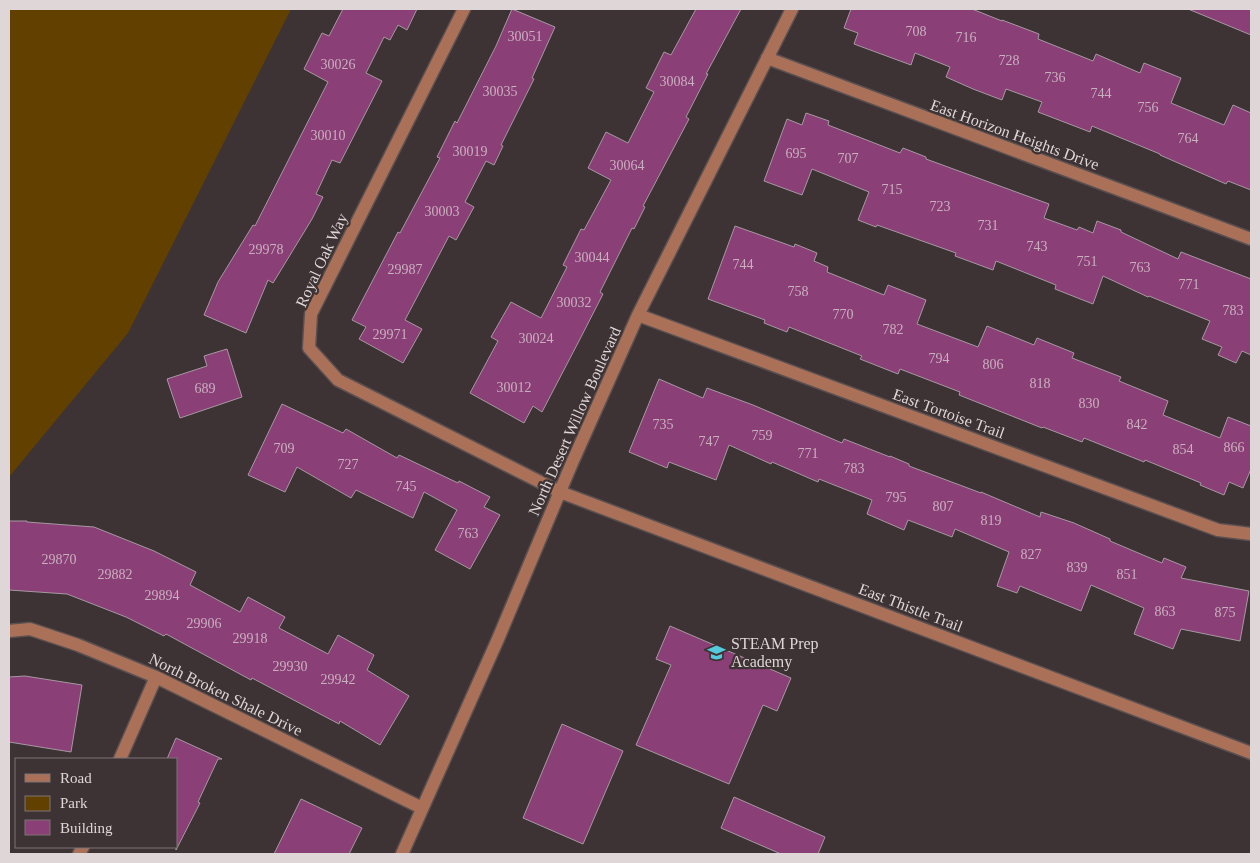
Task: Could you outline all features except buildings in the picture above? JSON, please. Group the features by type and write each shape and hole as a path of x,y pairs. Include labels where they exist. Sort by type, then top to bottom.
{"street":[{"name":"Royal Oak Way","path":"464,9 311,314 309,348 338,380 532,476 560,492"},
{"name":"North Desert Willow Boulevard","path":"402,854 498,639 638,315 792,9"},
{"name":"East Horizon Heights Drive","path":"767,58 1251,239"},
{"name":"East Tortoise Trail","path":"638,315 1218,530 1251,534"},
{"name":"East Thistle Trail","path":"560,492 1251,753"},
{"name":"North Broken Shale Drive","path":"9,631 30,628 78,645 156,677 422,808"},
{"path":"120,758 156,677"}],"green space":[{"path":"9,9 291,9 128,333 9,477"}],"place":[{"name":"STEAM Prep Academy","path":"717,652"}]}
